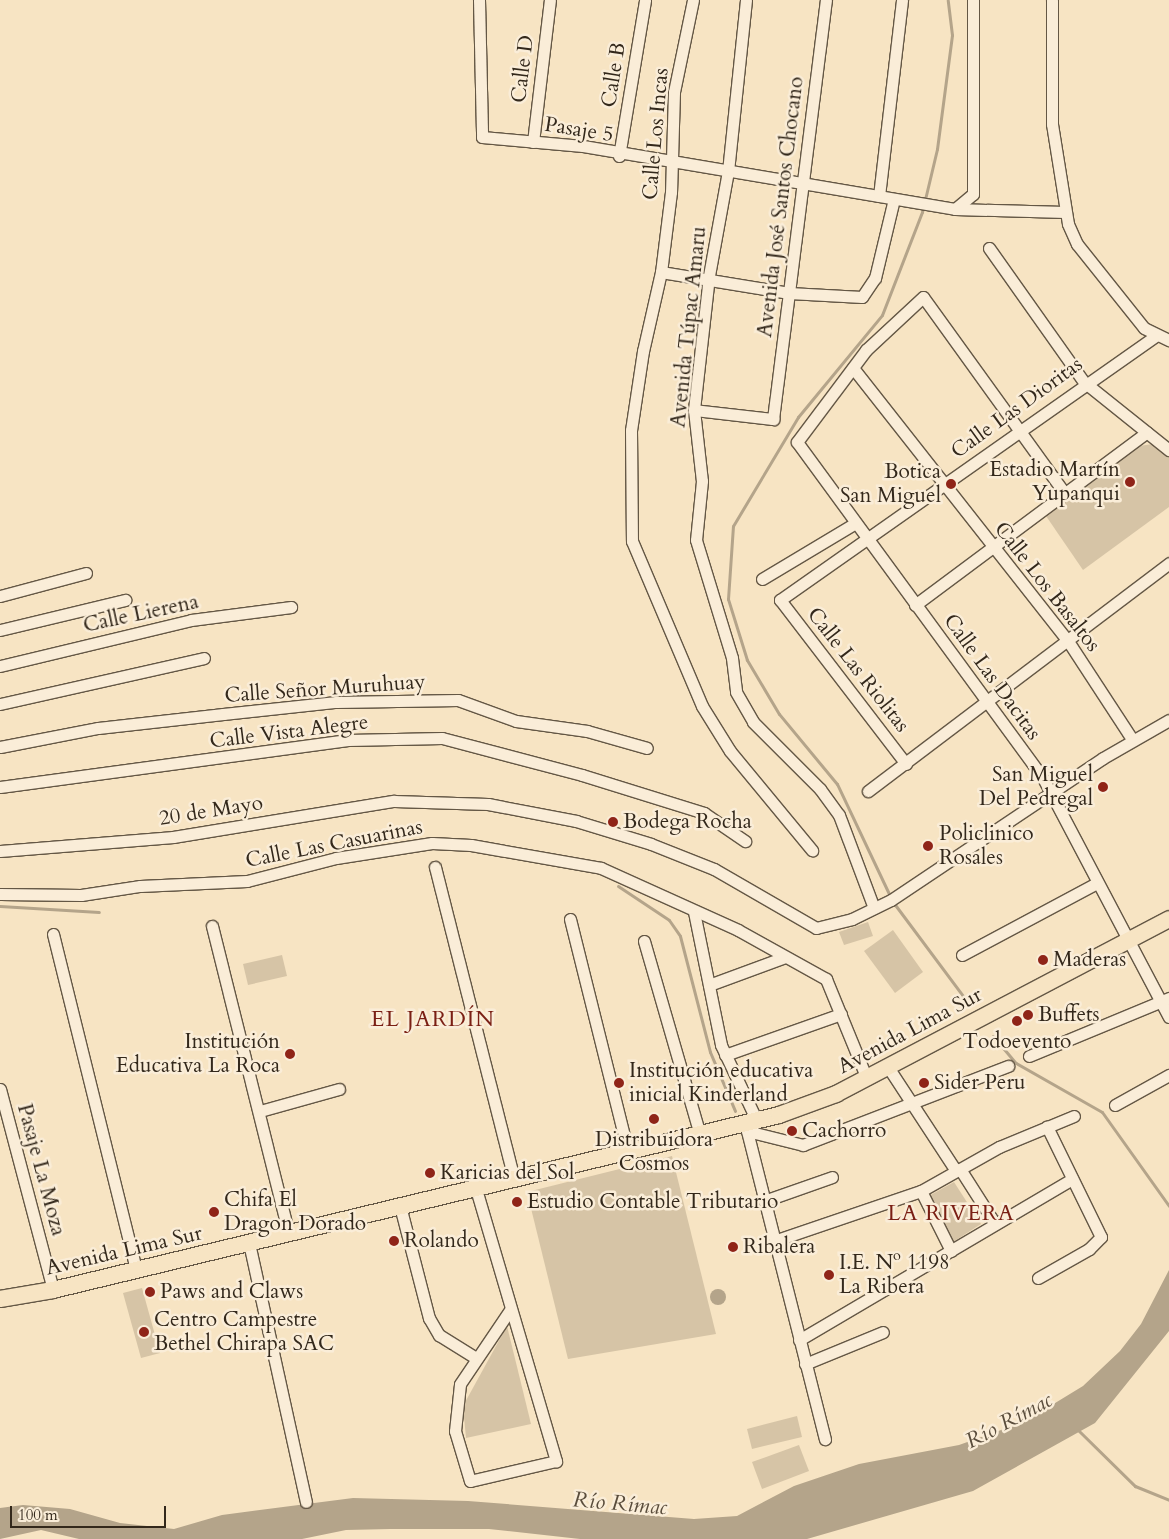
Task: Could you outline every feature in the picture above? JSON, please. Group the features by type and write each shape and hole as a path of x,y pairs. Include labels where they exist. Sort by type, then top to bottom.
{"highway":[{"name":"Avenida Lima Sur","path":"0,1306 8,1298 53,1290 700,1135 752,1126 818,1102 866,1079 1169,919"}],"street":[{"name":"Pasaje 5","path":"479,0 482,137 533,142 619,156 803,180 894,199 955,209 1065,212"},
{"name":"Calle D","path":"533,142 550,0"},
{"name":"Calle B","path":"619,156 645,0"},
{"name":"Calle Los Incas","path":"693,0 674,92 661,272 643,351 631,430 632,541 702,706 730,751 812,850"},
{"name":"Avenida Túpac Amaru","path":"746,0 728,171 709,276 694,410 702,481 696,540 732,658 736,692 753,722 820,789 839,815 874,908"},
{"name":"Avenida José Santos Chocano","path":"694,410 773,419 826,0"},
{"path":"879,196 902,0"},
{"path":"955,209 973,194 973,0"},
{"path":"1052,0 1052,124 1065,212 1077,244 1154,336 1169,340"},
{"path":"661,272 709,276 789,292 862,296 875,278 894,199"},
{"path":"989,248 1084,382 1169,450"},
{"path":"853,368 920,297 927,298 1063,491"},
{"name":"Calle Las Dioritas","path":"780,600 1084,382 1154,336"},
{"name":"Calle Las Dacitas","path":"853,368 797,442 800,451 1044,780 1049,796 1126,942 1165,1000 1169,1017"},
{"name":"Calle Los Basaltos","path":"853,368 944,483 990,545 1068,641 1132,739"},
{"path":"915,604 990,545 1147,432"},
{"path":"762,579 854,524"},
{"path":"868,791 988,703 1169,563"},
{"path":"0,596 86,573"},
{"path":"0,630 125,600"},
{"name":"Calle Las Riolitas","path":"780,600 906,764"},
{"name":"Calle Lierena","path":"0,666 192,620 291,607"},
{"path":"0,704 204,658"},
{"name":"Calle Señor Muruhuay","path":"0,747 98,728 336,702 458,700 516,721 587,730 647,748"},
{"name":"20 de Mayo","path":"0,850 173,837 426,799 488,804 615,832 714,869 800,922 816,928 874,908 891,900 1132,739 1169,720"},
{"name":"Calle Vista Alegre","path":"0,786 348,740 442,738 582,775 704,813 745,841"},
{"name":"Calle Las Casuarinas","path":"0,894 81,895 140,886 247,881 336,858 432,843 471,845 601,868 694,912 826,979 866,1079"},
{"path":"435,867 514,1180"},
{"path":"962,955 1095,884"},
{"path":"694,912 725,1055 752,1126 764,1201 824,1439"},
{"path":"570,919 628,1152"},
{"path":"212,926 260,1111 289,1234"},
{"path":"53,934 136,1270"},
{"path":"644,941 700,1135"},
{"path":"709,985 785,957"},
{"path":"1029,1056 1165,1000"},
{"path":"725,1055 841,1014"},
{"path":"752,1126 803,1145 1008,1066"},
{"path":"888,1067 995,1224"},
{"path":"1115,1105 1169,1074"},
{"name":"Pasaje La Moza","path":"0,1089 53,1290"},
{"path":"260,1111 339,1089"},
{"path":"774,1241 921,1191 958,1170 1074,1116"},
{"path":"1038,1278 1089,1249 1101,1236 1047,1127"},
{"path":"764,1201 832,1177"},
{"path":"799,1340 1072,1179"},
{"path":"476,1189 510,1310 556,1461 470,1481 455,1431 460,1384 510,1310"},
{"path":"921,1191 951,1250"},
{"path":"400,1206 418,1264 429,1318 439,1334 476,1358"},
{"path":"249,1243 306,1502"},
{"path":"805,1364 883,1332"}],"shaded area":[{"name":"Estadio Martín Yupanqui","path":"1153,444 1169,458 1169,507 1083,570 1046,516 1139,446"},
{"path":"868,922 873,936 844,945 839,932"},
{"path":"893,930 923,972 895,993 864,951"},
{"path":"282,955 287,976 248,985 243,964"},
{"path":"672,1156 716,1334 568,1359 527,1192"},
{"path":"954,1182 981,1224 953,1242 927,1197"},
{"path":"1169,1270 1169,1331 1095,1423 973,1491 807,1539 580,1539 489,1529 390,1529 346,1530 302,1539 79,1539 41,1530 0,1539 0,1508 23,1505 70,1509 120,1523 174,1529 222,1515 353,1498 468,1501 694,1519 737,1516 794,1486 859,1464 959,1445 1024,1422 1083,1386 1120,1351 1141,1324"},
{"name":"Centro Campestre Bethel Chirapa SAC","path":"142,1288 160,1353 141,1358 123,1293"},
{"path":"718,1289 726,1297 718,1305 710,1297"},
{"path":"507,1326 531,1424 466,1438 463,1406"},
{"path":"797,1416 802,1437 752,1449 747,1429"},
{"path":"799,1445 809,1471 762,1489 752,1462"}],"waterway":[{"path":"890,896 837,784 779,714 747,660 728,599 733,526 798,417 882,315 922,212 937,149 952,35 948,0"},
{"path":"618,886 669,920 680,936 710,1052 735,1111"},
{"path":"893,902 969,1004"},
{"path":"0,906 99,912"},
{"path":"993,1036 1016,1063 1102,1112 1169,1206"},
{"path":"1078,1430 1135,1486 1169,1500"}],"place":[{"name":"Estadio Martín Yupanqui","path":"1130,482"},
{"name":"Botica San Miguel","path":"951,484"},
{"name":"San Miguel Del Pedregal","path":"1103,787"},
{"name":"Bodega Rocha","path":"613,822"},
{"name":"Policlinico Rosales","path":"928,846"},
{"name":"Maderas","path":"1043,960"},
{"name":"Buffets","path":"1028,1015"},
{"name":"Todoevento","path":"1017,1021"},
{"name":"Institución Educativa La Roca","path":"290,1054"},
{"name":"Institución educativa inicial Kinderland","path":"619,1083"},
{"name":"Sider Peru","path":"924,1083"},
{"name":"Distribuidora Cosmos","path":"654,1119"},
{"name":"Cachorro","path":"792,1131"},
{"name":"Karicias del Sol","path":"430,1173"},
{"name":"Estudio Contable Tributario","path":"517,1202"},
{"name":"Chifa El Dragon Dorado","path":"214,1212"},
{"name":"Rolando","path":"394,1241"},
{"name":"Ribalera","path":"733,1247"},
{"name":"I.E. Nº 1198 La Ribera","path":"829,1275"},
{"name":"Paws and Claws","path":"150,1292"},
{"name":"Centro Campestre Bethel Chirapa SAC","path":"144,1332"}],"district":[{"name":"EL JARDÍN","path":"433,1020"},
{"name":"LA RIVERA","path":"951,1214"}],"water label":[{"name":"Río Rímac","path":"1009,1421"},
{"name":"Río Rímac","path":"620,1504"}]}
